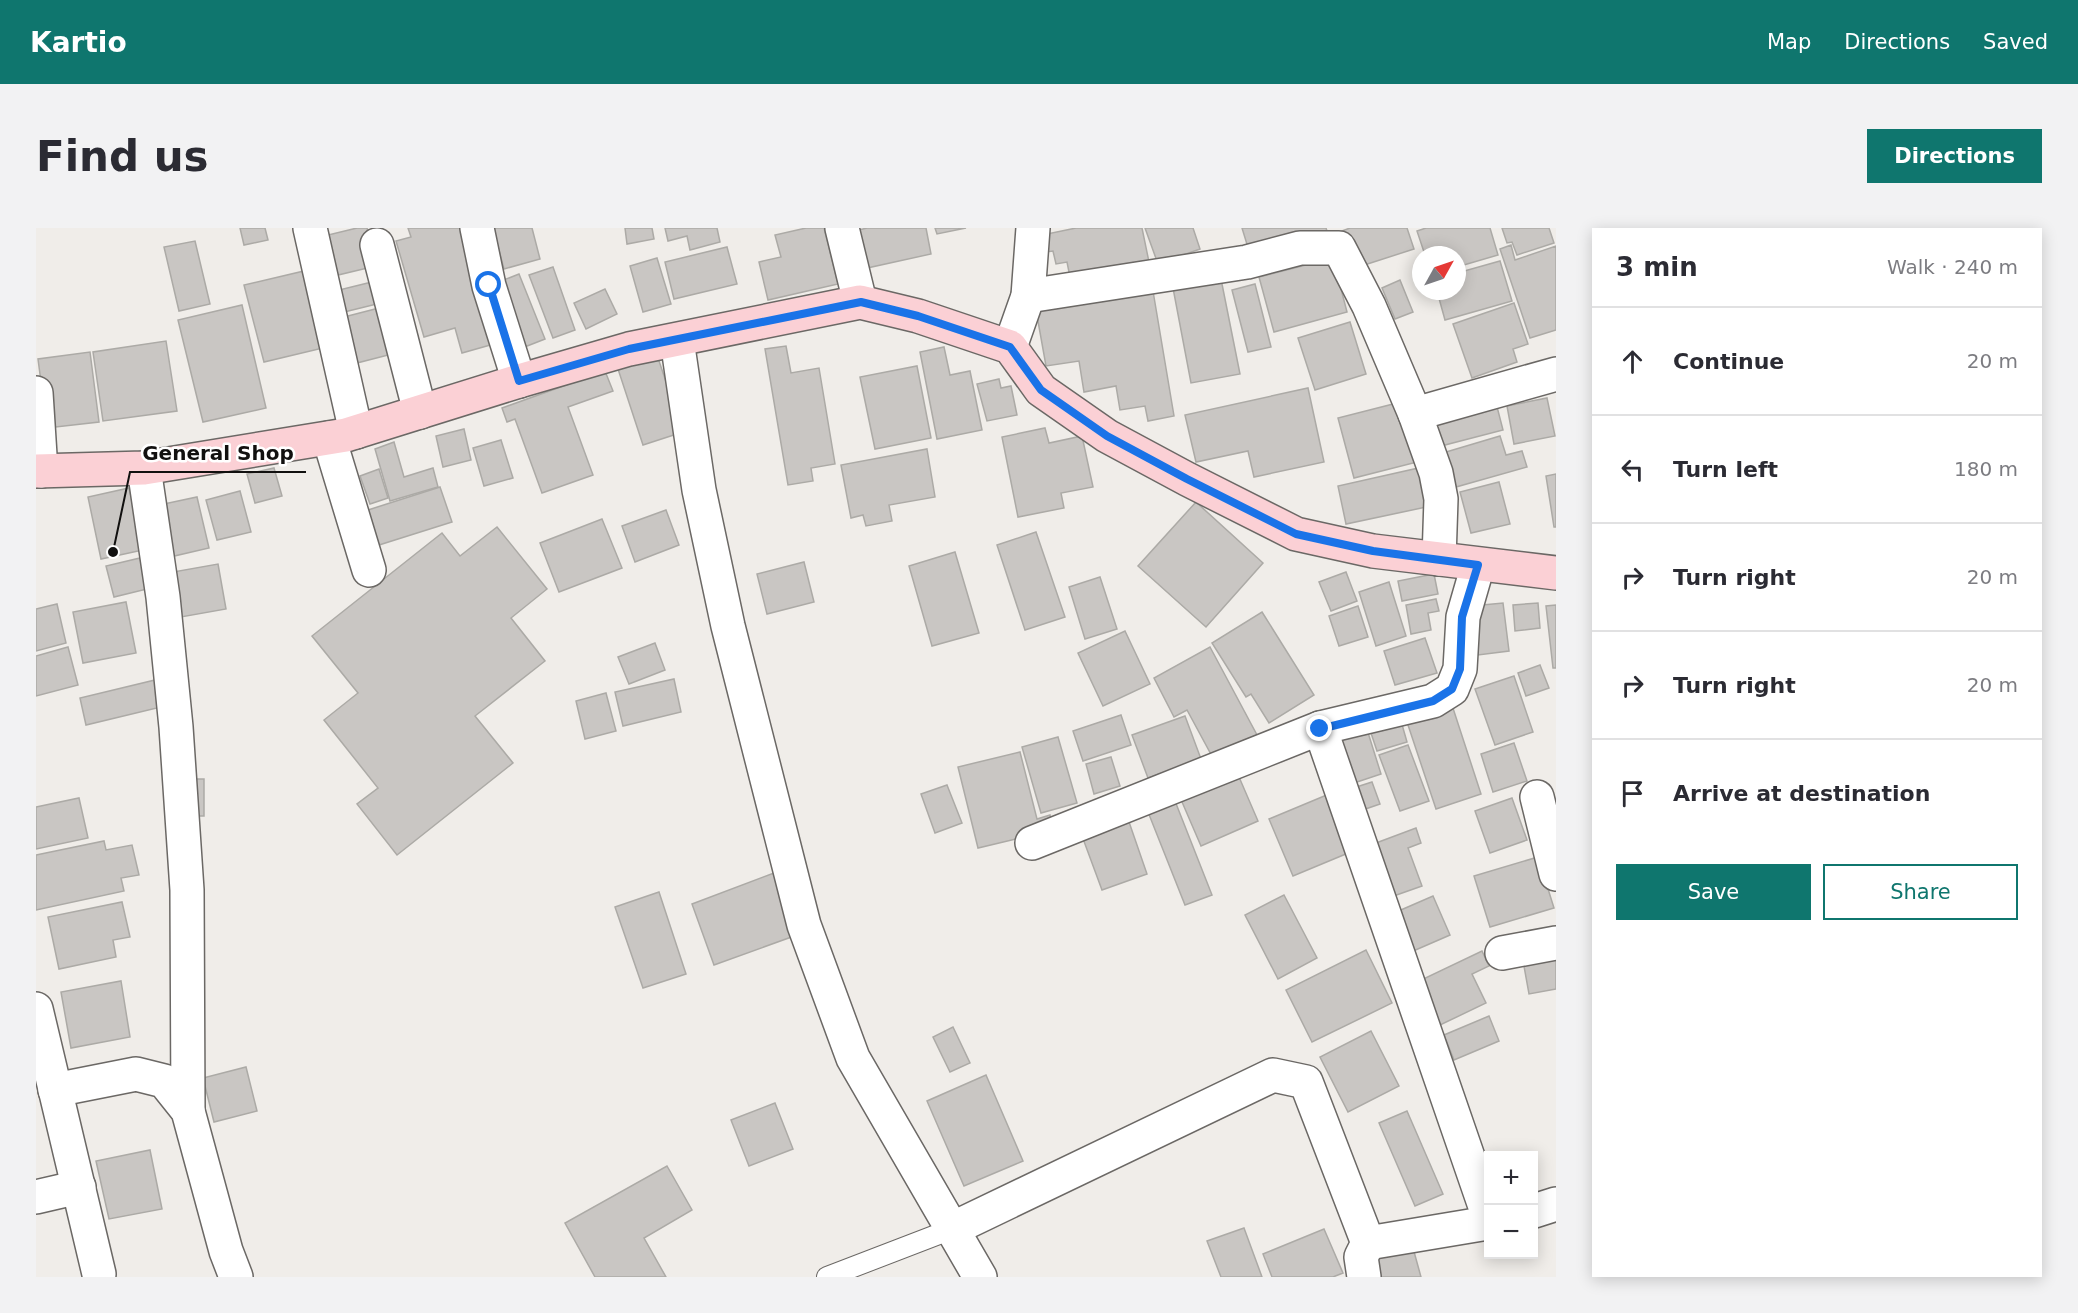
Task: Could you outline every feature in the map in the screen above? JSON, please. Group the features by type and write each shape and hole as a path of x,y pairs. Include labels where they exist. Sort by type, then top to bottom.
{"main road":[{"path":"38,471 144,468 343,435 629,349 861,302 918,316 1010,347 1041,390 1107,436 1296,534 1373,551 1556,573"}],"street":[{"path":"310,228 343,435 369,570"},
{"path":"477,228 489,285 519,381"},
{"path":"842,228 861,302"},
{"path":"1010,347 1028,296 1033,228"},
{"path":"377,245 420,412"},
{"path":"1028,296 1247,262 1300,248 1339,248 1369,306 1415,414 1436,473 1442,498 1439,559"},
{"path":"677,340 699,490 728,626 804,925 853,1059 980,1277"},
{"path":"1415,414 1556,374"},
{"path":"36,393 38,471"},
{"path":"144,468 163,597 176,727 187,890 188,1111 226,1251 236,1277"},
{"path":"1032,843 1320,729 1433,701 1452,689 1460,669 1462,617 1478,565"},
{"path":"1320,729 1485,1205"},
{"path":"1537,797 1556,874"},
{"path":"1502,953 1556,943"},
{"path":"36,1009 99,1274"},
{"path":"55,1090 136,1074 164,1081 188,1111"},
{"path":"952,1229 1273,1075 1306,1082 1368,1243 1361,1257 1364,1277"},
{"path":"36,1197 79,1187"},
{"path":"1538,1209 1556,1204"},
{"path":"1368,1243 1484,1224"}],"lane":[{"path":"827,1277 952,1229"}],"building":[{"path":"240,228 265,228 268,240 244,245"},
{"path":"367,228 376,266 338,275 328,235"},
{"path":"408,228 469,228 501,342 462,353 455,328 424,337 396,241 411,237"},
{"path":"493,228 532,228 540,259 504,269"},
{"path":"625,228 652,228 654,239 627,244"},
{"path":"665,228 717,228 720,242 690,250 687,236 668,241"},
{"path":"806,228 824,228 838,284 768,300 759,262 781,257 775,235"},
{"path":"867,228 926,228 931,254 858,270 850,232"},
{"path":"935,228 966,228 937,234"},
{"path":"1076,228 1142,228 1149,262 1070,277 1067,262 1056,264 1053,251 1046,252 1042,235"},
{"path":"1145,228 1193,228 1200,249 1158,264"},
{"path":"1242,228 1326,228 1327,231 1250,254"},
{"path":"1350,228 1407,228 1413,246 1412,250 1355,268 1342,231"},
{"path":"1426,228 1490,228 1498,255 1466,264 1466,246 1422,246 1417,231"},
{"path":"1502,228 1549,228 1554,243 1517,255 1512,242 1507,243"},
{"path":"195,241 210,304 179,311 164,247"},
{"path":"1511,245 1515,260 1556,246 1556,330 1530,338 1500,249"},
{"path":"727,247 737,284 674,299 665,262"},
{"path":"657,258 671,304 643,312 630,266"},
{"path":"1333,258 1347,312 1274,332 1259,277"},
{"path":"1500,261 1512,301 1445,320 1439,300 1466,300 1466,270"},
{"path":"553,267 575,330 553,338 529,275"},
{"path":"304,271 323,348 264,362 244,285"},
{"path":"519,274 545,339 517,350 491,285"},
{"path":"1221,279 1240,374 1191,383 1173,288"},
{"path":"1400,280 1413,312 1395,319 1382,288"},
{"path":"376,281 381,303 340,313 335,291"},
{"path":"1255,284 1271,347 1248,352 1232,290"},
{"path":"605,289 617,314 586,329 574,303"},
{"path":"1153,291 1174,416 1148,421 1145,406 1120,410 1116,386 1084,392 1079,361 1046,366 1036,310"},
{"path":"1514,303 1528,344 1513,349 1517,362 1472,378 1453,324"},
{"path":"242,305 266,408 203,422 178,320"},
{"path":"383,307 396,353 353,364 340,318"},
{"path":"1350,322 1366,374 1315,390 1298,338"},
{"path":"166,341 177,411 103,421 93,352"},
{"path":"786,346 791,373 819,368 835,464 811,468 813,481 788,485 765,349"},
{"path":"944,347 950,375 970,371 982,430 937,439 920,352"},
{"path":"90,352 99,422 47,428 38,359"},
{"path":"657,355 683,432 643,445 618,369"},
{"path":"917,366 931,438 875,449 860,377"},
{"path":"605,371 613,391 568,407 593,475 542,493 515,419 507,422 502,408"},
{"path":"999,379 1001,388 1011,386 1017,415 987,421 977,384"},
{"path":"1308,388 1324,462 1254,477 1248,451 1196,462 1185,415"},
{"path":"1547,398 1555,436 1514,444 1507,406"},
{"path":"1495,399 1503,430 1441,446 1433,415"},
{"path":"1405,401 1421,461 1354,478 1338,418"},
{"path":"1045,428 1049,443 1082,436 1093,487 1061,493 1064,508 1018,517 1002,437"},
{"path":"464,429 471,460 443,467 436,436"},
{"path":"1500,436 1506,455 1522,451 1527,467 1456,487 1446,452"},
{"path":"501,440 513,478 484,486 473,448"},
{"path":"394,442 404,477 433,468 438,487 390,501 375,449"},
{"path":"927,449 935,497 889,505 892,521 866,526 863,515 851,518 841,465"},
{"path":"1423,467 1431,506 1346,524 1338,486"},
{"path":"274,468 282,496 255,503 247,474"},
{"path":"379,469 388,498 370,504 360,476"},
{"path":"1556,474 1556,527 1554,527 1546,476"},
{"path":"1499,482 1510,524 1471,533 1460,492"},
{"path":"440,487 452,522 379,545 368,510"},
{"path":"129,488 143,550 101,559 88,497"},
{"path":"240,491 251,532 217,540 206,500"},
{"path":"197,497 209,548 170,557 159,505"},
{"path":"1196,502 1263,563 1206,627 1138,566"},
{"path":"666,510 679,545 635,562 622,526"},
{"path":"602,519 622,568 559,592 540,543"},
{"path":"497,527 547,589 511,618 545,661 475,716 513,763 397,855 357,804 378,788 324,720 358,693 312,636 442,533 460,556"},
{"path":"1036,532 1065,617 1025,630 997,545"},
{"path":"955,552 979,633 932,646 909,566"},
{"path":"140,558 147,589 114,597 106,566"},
{"path":"804,562 814,602 767,614 757,574"},
{"path":"218,564 226,609 181,617 173,572"},
{"path":"1346,572 1357,601 1331,611 1319,582"},
{"path":"1434,574 1438,594 1402,601 1398,581"},
{"path":"1100,577 1117,629 1085,639 1069,587"},
{"path":"1389,582 1406,636 1376,646 1359,592"},
{"path":"1436,599 1439,611 1428,613 1431,630 1411,634 1406,605"},
{"path":"126,602 136,653 83,663 73,612"},
{"path":"1503,603 1509,651 1478,655 1472,606"},
{"path":"1538,603 1540,628 1515,631 1513,605"},
{"path":"57,604 66,643 36,651 36,609"},
{"path":"1556,605 1556,668 1553,668 1546,606"},
{"path":"1358,606 1368,637 1339,646 1329,616"},
{"path":"1262,612 1314,695 1269,723 1251,694 1246,697 1212,643"},
{"path":"1125,631 1150,684 1103,706 1078,653"},
{"path":"1425,638 1437,673 1395,685 1384,651"},
{"path":"655,643 665,670 629,684 618,657"},
{"path":"68,647 78,685 36,696 36,656"},
{"path":"1210,647 1257,735 1213,758 1187,710 1174,717 1154,678"},
{"path":"1540,665 1549,688 1526,696 1518,673"},
{"path":"1514,676 1533,732 1495,745 1475,689"},
{"path":"674,679 681,712 623,726 615,692"},
{"path":"155,680 161,707 86,725 80,698"},
{"path":"606,693 616,731 585,739 576,701"},
{"path":"1450,699 1481,794 1436,809 1404,713"},
{"path":"1399,714 1407,742 1377,751 1368,724"},
{"path":"1121,715 1131,745 1083,761 1073,731"},
{"path":"1185,716 1201,759 1148,778 1132,735"},
{"path":"1365,723 1381,774 1345,786 1328,734"},
{"path":"1058,737 1077,803 1041,813 1022,747"},
{"path":"1514,743 1527,781 1493,792 1481,754"},
{"path":"1408,745 1429,801 1400,811 1379,755"},
{"path":"1020,752 1037,819 1050,815 1053,830 978,848 958,767"},
{"path":"1111,757 1120,786 1094,794 1086,764"},
{"path":"1236,770 1258,821 1201,846 1179,795"},
{"path":"187,779 204,779 204,816 188,816"},
{"path":"1372,782 1380,804 1354,813 1347,790"},
{"path":"947,785 962,823 935,833 921,794"},
{"path":"1329,794 1353,851 1293,876 1269,819"},
{"path":"79,798 88,838 36,849 36,807"},
{"path":"1512,798 1527,840 1490,853 1475,811"},
{"path":"1175,801 1212,895 1185,905 1148,812"},
{"path":"1128,819 1147,874 1102,890 1082,836"},
{"path":"1416,828 1421,843 1408,848 1422,886 1388,898 1368,846"},
{"path":"104,841 106,850 132,845 139,875 121,878 124,891 36,910 36,855"},
{"path":"1538,857 1554,908 1490,927 1474,876"},
{"path":"774,873 797,935 714,965 692,904"},
{"path":"659,892 686,974 643,988 615,907"},
{"path":"1284,895 1317,958 1278,979 1245,915"},
{"path":"1433,896 1450,935 1411,952 1394,913"},
{"path":"122,902 130,937 113,940 116,957 59,969 48,917"},
{"path":"1556,948 1556,989 1529,994 1522,955"},
{"path":"1366,950 1392,1003 1312,1042 1286,990"},
{"path":"1482,951 1489,966 1472,974 1486,1003 1440,1025 1419,981"},
{"path":"121,981 130,1037 71,1048 61,992"},
{"path":"1489,1016 1499,1041 1454,1060 1444,1035"},
{"path":"953,1027 970,1063 950,1072 933,1037"},
{"path":"1371,1031 1399,1086 1348,1112 1320,1057"},
{"path":"246,1067 257,1111 214,1122 203,1078"},
{"path":"986,1075 1023,1161 964,1186 927,1101"},
{"path":"775,1103 793,1149 749,1166 731,1120"},
{"path":"1407,1111 1443,1194 1415,1206 1379,1123"},
{"path":"150,1150 162,1209 109,1219 96,1161"},
{"path":"667,1166 692,1210 644,1238 666,1277 595,1277 565,1223"},
{"path":"1244,1228 1262,1277 1221,1277 1207,1241"},
{"path":"1324,1229 1343,1273 1333,1277 1272,1277 1263,1254"},
{"path":"1413,1248 1421,1277 1381,1277 1376,1258"}],"place":[{"name":"General Shop","path":"113,552"}],"route":[{"path":"489,285 519,381 629,349 861,302 918,316 1010,347 1041,390 1107,436 1296,534 1373,551 1478,565 1462,617 1460,669 1452,689 1433,701 1320,729"}]}
